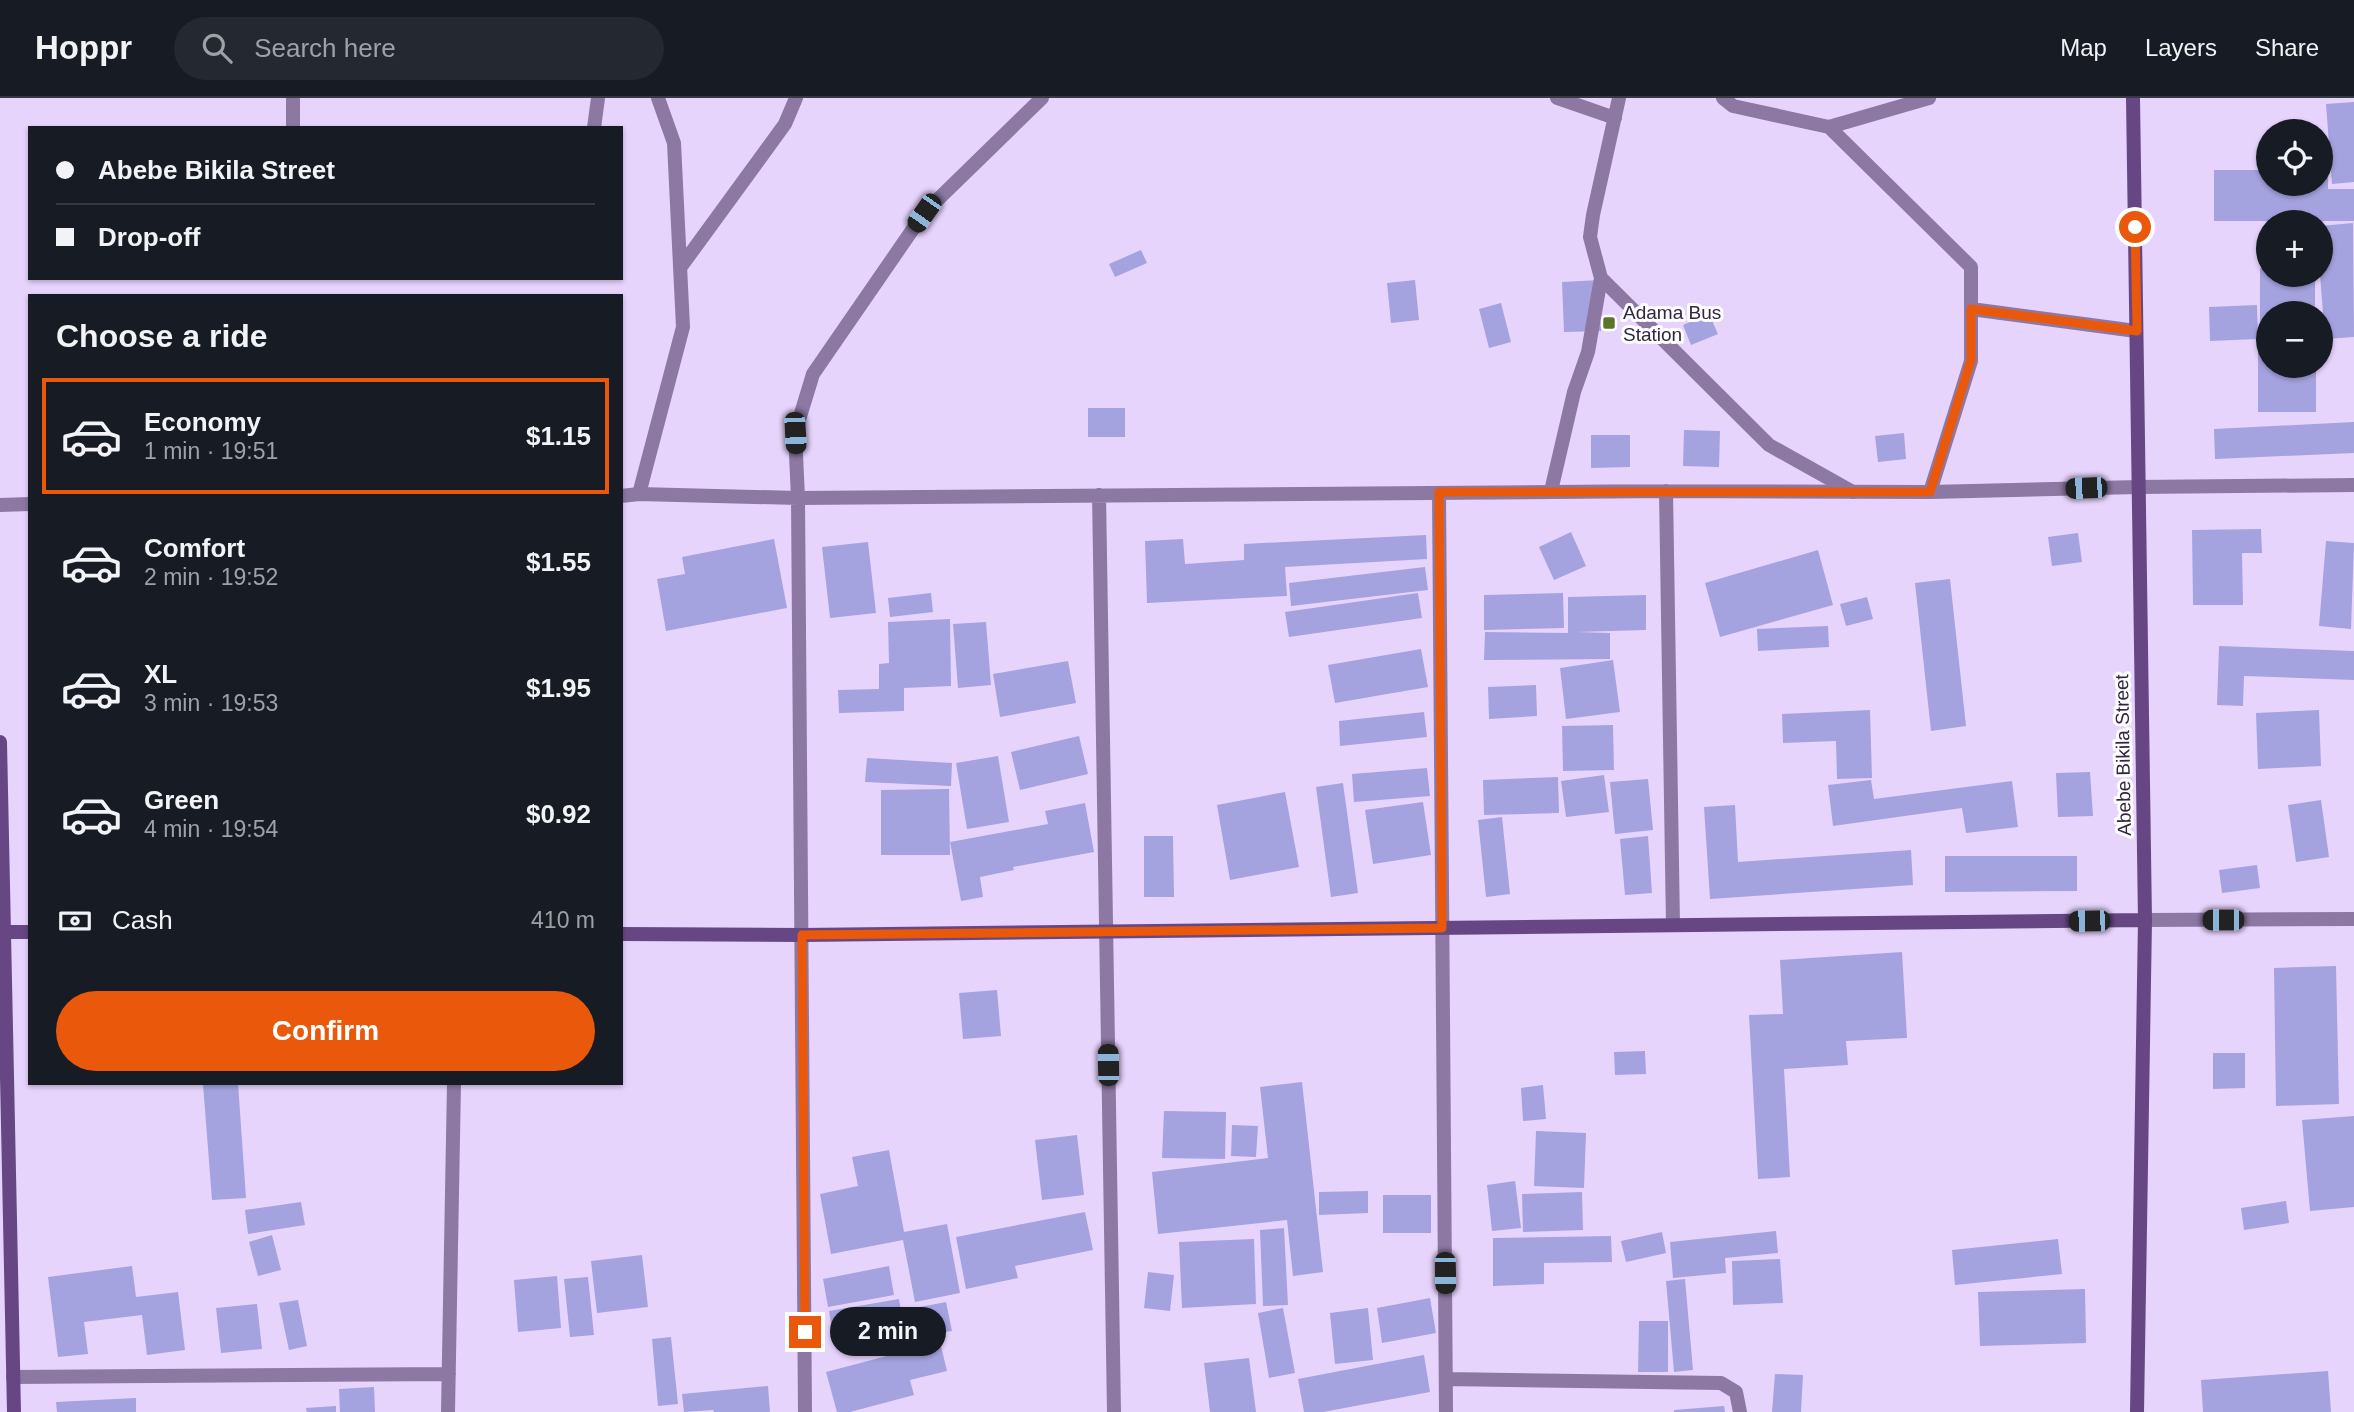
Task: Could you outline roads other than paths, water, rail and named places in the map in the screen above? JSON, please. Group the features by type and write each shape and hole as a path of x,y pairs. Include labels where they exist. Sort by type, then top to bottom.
{"street":[{"path":"293,98 293,126"},
{"path":"594,126 598,98"},
{"path":"639,494 683,327 674,143 658,98"},
{"path":"680,268 785,124 796,98"},
{"path":"805,1412 799,498 795,433 813,374 924,213 1042,98"},
{"path":"1557,98 1615,118"},
{"path":"1551,491 1574,392 1588,352 1601,278 1590,237 1619,98"},
{"path":"1723,98 1733,106 1829,127 1929,98"},
{"name":"Abebe Bikila Street","path":"2133,98 2145,920 2137,1412"},
{"path":"1829,127 1971,267 1971,360 1930,492"},
{"path":"1601,278 1769,445 1853,492"},
{"path":"1971,309 2137,331"},
{"path":"623,496 799,498 1551,491 1930,492 2354,485"},
{"path":"1666,491 1674,925"},
{"path":"1439,492 1446,1412"},
{"path":"1099,495 1114,1412"},
{"path":"0,505 28,505"},
{"path":"0,741 14,1412"},
{"path":"623,934 802,935 2354,919"},
{"path":"2,932 28,932"},
{"path":"449,1412 454,1085"},
{"path":"13,1377 449,1374"},
{"path":"1446,1379 1721,1383 1736,1392 1740,1412"}],"place":[{"name":"Adama Bus Station","path":"1609,323"}]}
